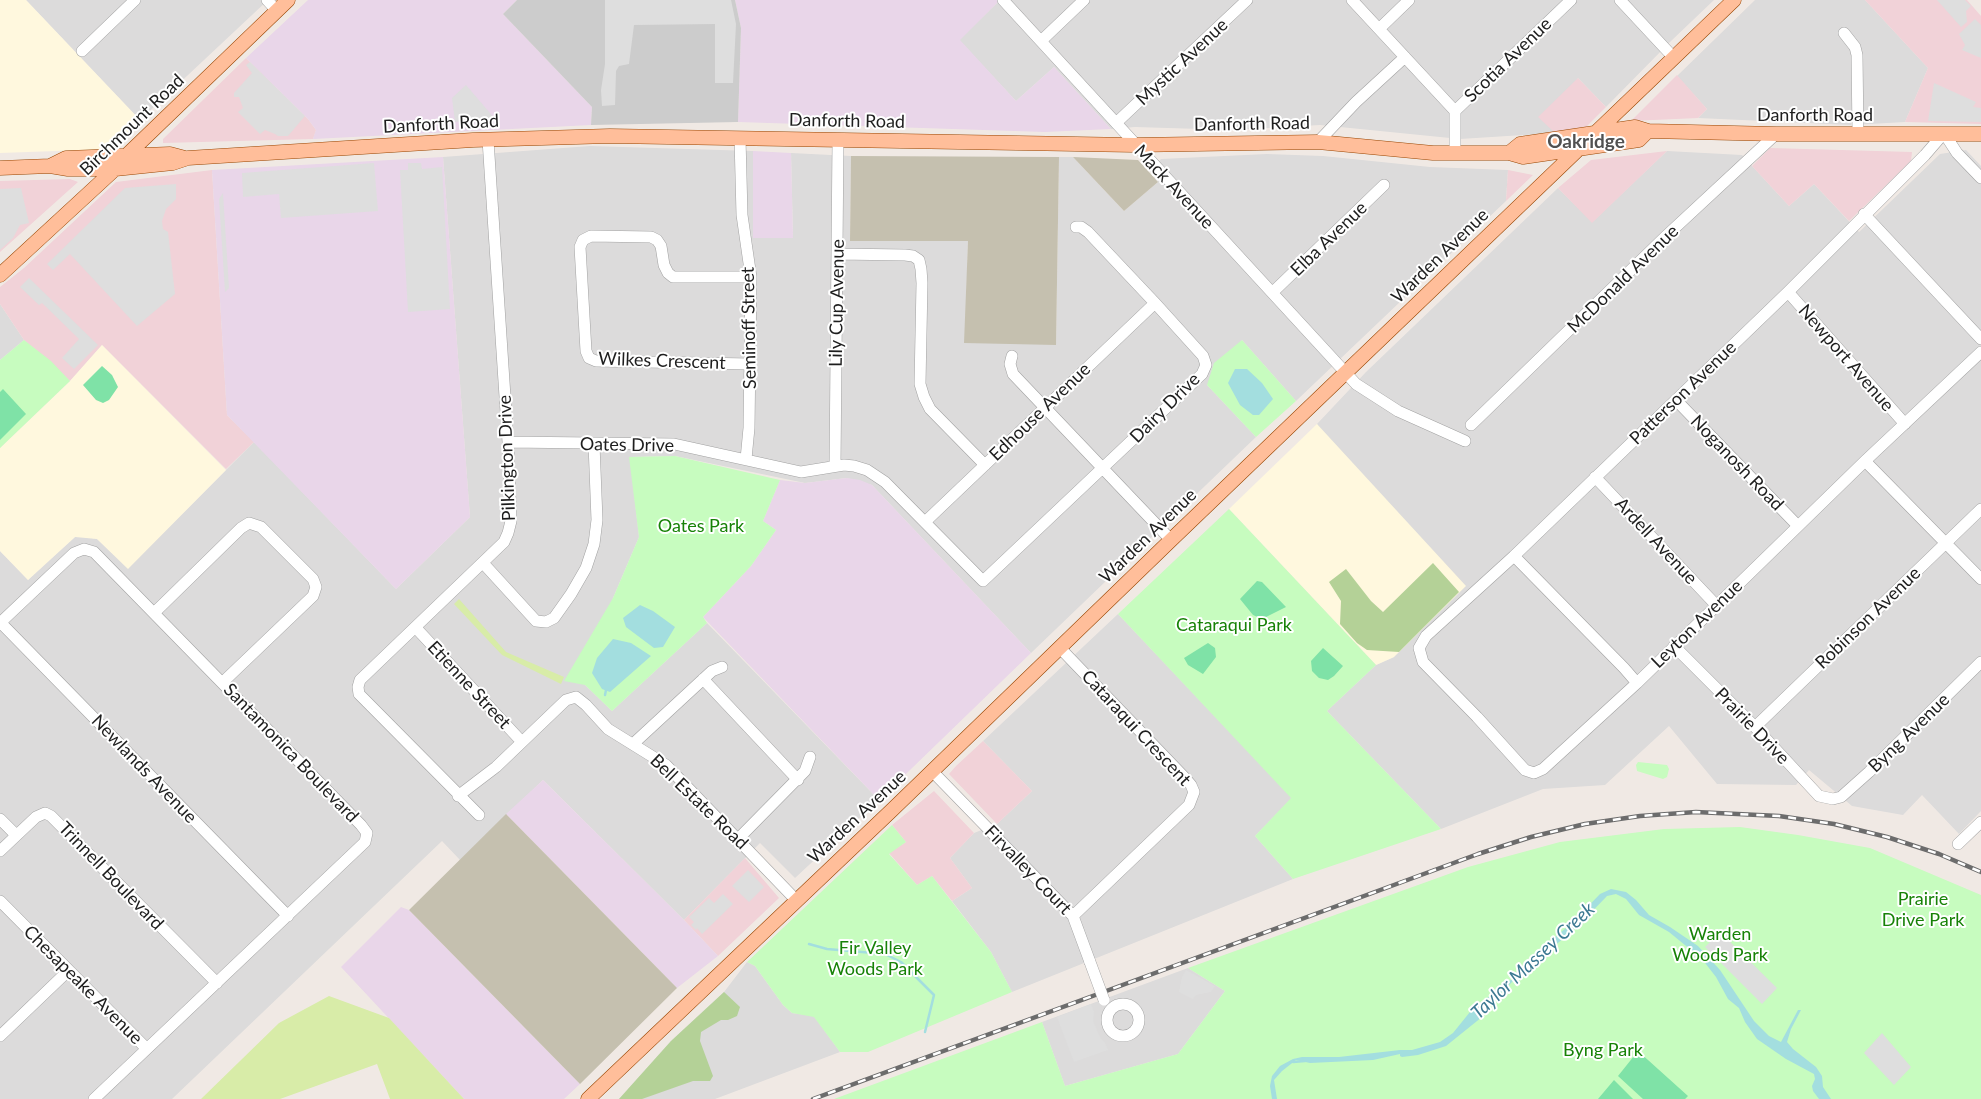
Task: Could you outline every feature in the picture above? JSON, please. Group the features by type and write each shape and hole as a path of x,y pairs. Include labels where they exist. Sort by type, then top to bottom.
{"main road":[{"name":"Birchmount Road","path":"0,274 115,168 288,0"},
{"name":"Warden Avenue","path":"588,1099 1734,0"},
{"name":"Danforth Road","path":"1509,153 1520,144 1636,127 1648,131 1776,134 1981,134"},
{"name":"Danforth Road","path":"50,166 66,158 170,154 185,158 488,140 610,136 1134,145 1318,142 1455,154 1509,153 1523,157 1639,140 1648,131"},
{"name":"Danforth Road","path":"0,168 50,166 68,170 115,168 173,163 185,158"}],"street":[{"path":"82,51 135,0"},
{"path":"267,0 277,11"},
{"name":"Mack Avenue","path":"1003,0 1134,145 1273,292 1356,384 1398,411 1465,441"},
{"path":"1041,40 1084,0"},
{"name":"Mystic Avenue","path":"1116,123 1247,0"},
{"path":"1352,0 1455,111"},
{"path":"1380,28 1409,0"},
{"name":"Scotia Avenue","path":"1455,154 1455,111 1571,0"},
{"path":"1620,0 1674,58"},
{"path":"1844,33 1855,47 1857,55 1858,134"},
{"path":"1318,142 1356,102 1405,57"},
{"path":"1944,133 1957,153 1981,178"},
{"name":"Patterson Avenue","path":"1419,648 1426,636 1514,556 1788,292 1925,155 1944,133"},
{"name":"McDonald Avenue","path":"1471,425 1665,237 1776,134"},
{"name":"Seminoff Street","path":"740,138 742,215 751,277 749,428 746,459"},
{"name":"Pilkington Drive","path":"479,815 458,796 359,694 358,687 360,680 504,542 511,521 508,442 488,140"},
{"name":"Lily Cup Avenue","path":"835,466 838,140"},
{"name":"Elba Avenue","path":"1273,292 1384,185"},
{"path":"1864,214 1981,339"},
{"name":"Dairy Drive","path":"926,522 983,581 1202,374 1206,365 1203,356 1088,232 1081,227 1076,228"},
{"name":"Wilkes Crescent","path":"750,364 596,362 589,358 586,351 580,247 583,240 591,236 651,237 657,240 661,246 664,265 668,273 673,277 751,277"},
{"path":"838,254 905,255 913,256 919,260 922,283 920,384 924,397 930,409 985,465"},
{"name":"Newport Avenue","path":"1788,292 1905,424"},
{"name":"Edhouse Avenue","path":"926,522 1155,303"},
{"name":"Leyton Avenue","path":"1419,648 1423,662 1525,770 1534,773 1543,769 1637,683 1865,461 1981,352"},
{"path":"1012,356 1010,364 1013,374 1104,468 1170,540"},
{"name":"Noganosh Road","path":"1676,400 1798,526"},
{"name":"Oates Drive","path":"508,442 674,444 801,472 835,466"},
{"path":"483,563 536,621 546,622 554,618 586,568 594,544 597,520 594,444"},
{"path":"1865,461 1981,580"},
{"path":"835,466 854,466 872,473 885,482 926,522"},
{"name":"Ardell Avenue","path":"1596,476 1716,605"},
{"name":"Robinson Avenue","path":"1756,728 1981,509"},
{"path":"154,613 241,528 250,523 261,526 313,579 316,586 313,596 222,682"},
{"name":"Santamonica Boulevard","path":"0,622 74,553 84,549 94,552 367,833 366,842 94,1099"},
{"path":"1514,556 1618,661 1637,683"},
{"name":"Newlands Avenue","path":"0,622 288,916"},
{"name":"Etienne Street","path":"416,628 522,742"},
{"name":"Prairie Drive","path":"1674,646 1756,728 1819,796 1833,799"},
{"name":"Cataraqui Crescent","path":"1060,648 1185,778 1194,792 1189,805 1074,916"},
{"name":"Byng Avenue","path":"1833,799 1841,797 1869,772 1981,662"},
{"path":"633,744 712,671 722,668"},
{"path":"703,679 798,780"},
{"name":"Bell Estate Road","path":"458,796 496,767 566,700 576,697 608,729 666,765 796,900"},
{"path":"738,839 798,780 805,771 810,757"},
{"name":"Firvalley Court","path":"932,771 1074,916 1109,1013"},
{"name":"Trinnell Boulevard","path":"0,851 41,814 51,816 216,983"},
{"path":"0,819 16,835"},
{"path":"1958,844 1981,822"},
{"name":"Chesapeake Avenue","path":"0,901 146,1048"},
{"path":"0,1036 68,971"}],"shaded area":[{"path":"0,0 26,0 140,120 112,149 0,153"},
{"path":"26,0 268,0 140,120"},
{"path":"308,0 517,0 503,14 592,107 591,125 313,139 316,130 308,119 246,58"},
{"path":"517,0 735,0 741,28 738,122 591,125 592,107 503,14"},
{"path":"605,0 731,0 736,24 733,83 715,83 715,24 634,25 629,64 619,66 616,71 615,105 602,106 601,90 605,64"},
{"path":"735,0 1000,0 960,40 1016,101 1054,67 1111,129 1045,132 738,122 741,28"},
{"path":"1000,0 1714,0 1606,107 1578,78 1555,133 1460,139 1320,125 1233,130 1135,127 1111,129 1054,67 1016,101 959,40"},
{"path":"1755,0 1865,0 1928,68 1905,122 1852,125 1851,113 1851,125 1698,118 1707,109 1677,76"},
{"path":"1865,0 1967,0 1981,16 1981,124 1905,122 1928,68"},
{"path":"1937,0 1965,0 1971,6 1966,11 1967,22 1961,27"},
{"path":"1975,19 1981,25 1981,58 1962,50 1965,45 1959,34"},
{"path":"246,58 308,119 316,130 313,139 163,143 163,139"},
{"path":"250,62 305,116 288,136 278,136 265,130 260,134 238,112 243,108 239,97 234,97 234,93 252,73 246,65"},
{"path":"1677,75 1707,109 1698,118 1631,121"},
{"path":"1578,78 1606,107 1583,130 1555,133 1538,117"},
{"path":"1934,83 1976,102 1973,107 1981,108 1981,122 1928,121"},
{"path":"466,85 496,120 455,122 452,98"},
{"path":"590,146 753,151 754,238 793,238 791,153 851,156 850,241 968,241 965,342 1056,344 1059,157 1073,157 1124,211 1158,182 1150,171 1161,159 1267,154 1323,156 1430,167 1508,170 1506,201 1296,401 1242,340 1207,385 1256,437 1031,653 872,485 847,478 805,483 675,456 630,457 639,537 613,598 585,685 612,711 707,623 879,800 795,878 760,843 684,920 543,780 460,860 442,841 172,1099 0,1099 0,551 28,580 75,537 85,537 97,539 128,568 254,442 396,589 470,517 443,157"},
{"path":"1770,148 1912,152 1911,161 1849,221 1814,184 1789,206 1752,166"},
{"path":"1966,150 1981,166 1981,811 1959,834 1922,795 1903,815 1852,806 1809,770 1796,785 1717,784 1669,726 1605,785 1543,789 1441,829 1327,711 1376,665 1394,657 1317,424 1366,372 1558,188 1592,222 1667,151 1742,155 1789,206 1814,184 1859,232 1940,154"},
{"path":"753,151 791,153 793,238 753,238"},
{"path":"1667,151 1592,223 1558,188 1591,160"},
{"path":"851,156 1059,157 1056,345 964,343 968,241 850,241"},
{"path":"443,157 470,517 396,589 227,415 212,170"},
{"path":"1073,157 1138,160 1158,182 1124,211"},
{"path":"374,163 378,211 281,218 279,194 243,197 242,173"},
{"path":"408,163 421,163 422,169 442,167 450,309 408,312 400,170 408,170"},
{"path":"212,170 227,415 254,442 226,469 102,345 70,381 24,340 0,304 0,287 24,268 116,182"},
{"path":"1508,170 1533,175 1506,201"},
{"path":"70,179 78,182 0,252 0,181"},
{"path":"176,184 176,199 166,209 162,221 163,229 168,232 175,294 137,326 70,254 53,270 47,264 125,188"},
{"path":"21,188 29,223 20,225 13,238 0,250 0,189"},
{"path":"223,193 229,288 225,292 219,199"},
{"path":"29,278 98,345 74,369 62,358 79,339 42,303 39,305 20,287"},
{"path":"0,304 24,340 0,360"},
{"path":"102,345 226,470 128,569 97,539 75,537 28,580 0,551 0,448 70,381"},
{"path":"1317,424 1466,586 1394,657 1376,665 1229,509"},
{"path":"847,478 860,480 872,485 1031,653 879,800 703,617 751,566 776,530 763,521 780,480 805,483"},
{"path":"1118,614 1292,798 1255,836 1293,879 1012,992 991,952 952,901 972,888 950,858 974,833 997,824 1032,791 983,741"},
{"path":"983,741 1032,791 997,824 949,774"},
{"path":"543,780 718,956 677,988 506,814"},
{"path":"934,791 974,833 950,858 972,888 952,901 932,876 917,885 889,853 906,842 892,825"},
{"path":"506,814 677,988 580,1084 409,910"},
{"path":"745,858 779,898 718,956 684,920"},
{"path":"748,870 764,887 749,902 732,886"},
{"path":"723,894 733,904 702,934 691,925 694,922 689,917 709,898 714,903"},
{"path":"401,907 409,910 580,1084 564,1099 464,1099 341,967"},
{"path":"1720,932 1777,988 1762,1004 1705,947"},
{"path":"747,962 755,966 783,1005 792,1013 814,1016 840,1052 715,1099 619,1099 671,1041 724,992"},
{"path":"1188,968 1225,991 1178,1054 1065,1086 1042,1022"},
{"path":"1186,970 1215,986 1211,992 1196,995 1193,999 1179,992 1182,977"},
{"path":"1091,1004 1094,1012 1093,1021 1108,1050 1074,1062 1057,1017"},
{"path":"1882,1033 1911,1067 1894,1085 1864,1053"}],"green space":[{"path":"24,340 51,361 70,381 0,448 0,360"},
{"path":"1242,340 1296,401 1256,437 1207,385 1214,363"},
{"path":"102,366 112,375 118,387 109,400 103,403 96,400 83,385"},
{"path":"3,389 26,414 0,440 0,392"},
{"name":"Oates Park","path":"675,456 780,480 763,521 776,530 751,566 703,617 707,623 612,711 585,685 564,681 613,598 639,537 629,457"},
{"name":"Cataraqui Park","path":"1229,509 1376,665 1327,711 1441,829 1293,879 1255,836 1291,798 1118,614"},
{"path":"1433,563 1459,592 1399,652 1367,650 1357,643 1340,624 1341,601 1329,582 1346,569 1371,601 1383,612"},
{"path":"1257,581 1262,582 1286,607 1262,619 1253,615 1240,599"},
{"path":"459,599 506,652 564,677 561,684 502,655 454,604"},
{"path":"1208,643 1215,648 1216,657 1203,674 1188,665 1184,658"},
{"path":"1323,648 1343,666 1328,680 1319,678 1312,671 1311,661"},
{"path":"1638,762 1667,765 1669,769 1667,777 1663,779 1637,771 1636,765"},
{"name":"Fir Valley Woods Park","path":"892,825 906,842 889,854 917,885 932,876 991,952 1012,992 868,1052 840,1052 814,1017 792,1013 783,1005 755,966 747,962"},
{"name":"Warden Woods Park","path":"1740,827 1870,848 1981,895 1981,1099 834,1099 1042,1022 1065,1086 1178,1054 1225,991 1188,968 1468,867 1560,842 1664,829"},
{"path":"724,992 740,1007 737,1016 728,1020 721,1020 701,1032 700,1041 713,1076 710,1081 693,1081 642,1099 619,1099 671,1041"},
{"path":"329,996 389,1018 464,1099 390,1099 377,1064 280,1099 201,1099 279,1023"},
{"path":"1638,1051 1688,1096 1685,1099 1643,1099 1618,1076"},
{"path":"1614,1080 1633,1099 1598,1099"}],"water":[{"path":"1235,369 1247,369 1262,383 1273,399 1259,415 1253,415 1240,405 1228,383"},
{"path":"640,605 653,611 675,627 663,647 654,648 626,627 623,618"},
{"path":"613,639 631,643 651,656 610,692 602,689 592,673 597,658"},
{"path":"1611,889 1626,892 1649,915 1698,946 1720,970 1754,1021 1769,1036 1781,1042 1798,1010 1801,1010 1791,1029 1787,1042 1816,1067 1822,1076 1823,1087 1831,1099 1819,1099 1813,1091 1814,1074 1786,1059 1757,1039 1745,1022 1739,1008 1728,999 1716,977 1702,959 1669,932 1639,915 1626,899 1616,894 1607,896 1578,926 1514,980 1489,1005 1482,1017 1446,1046 1418,1055 1402,1057 1400,1054 1373,1060 1310,1063 1296,1060 1274,1080 1277,1099 1272,1099 1270,1086 1272,1076 1280,1066 1293,1059 1412,1050 1440,1042 1453,1033 1474,1007 1503,987 1547,947 1600,894"}],"waterway":[{"path":"605,695 606,690"},
{"path":"809,944 827,949 885,954 901,962 934,995 925,1032"},
{"name":"Taylor Massey Creek","path":"1293,1062 1305,1061"}],"railway":[{"path":"813,1099 1478,854 1531,837 1585,824 1640,816 1696,812 1779,816 1834,824 1887,837 1939,854 1981,872"}],"district":[{"name":"Oakridge","path":"1586,142"}],"park label":[{"name":"Prairie Drive Park","path":"1923,910"},
{"name":"Byng Park","path":"1603,1050"}]}
